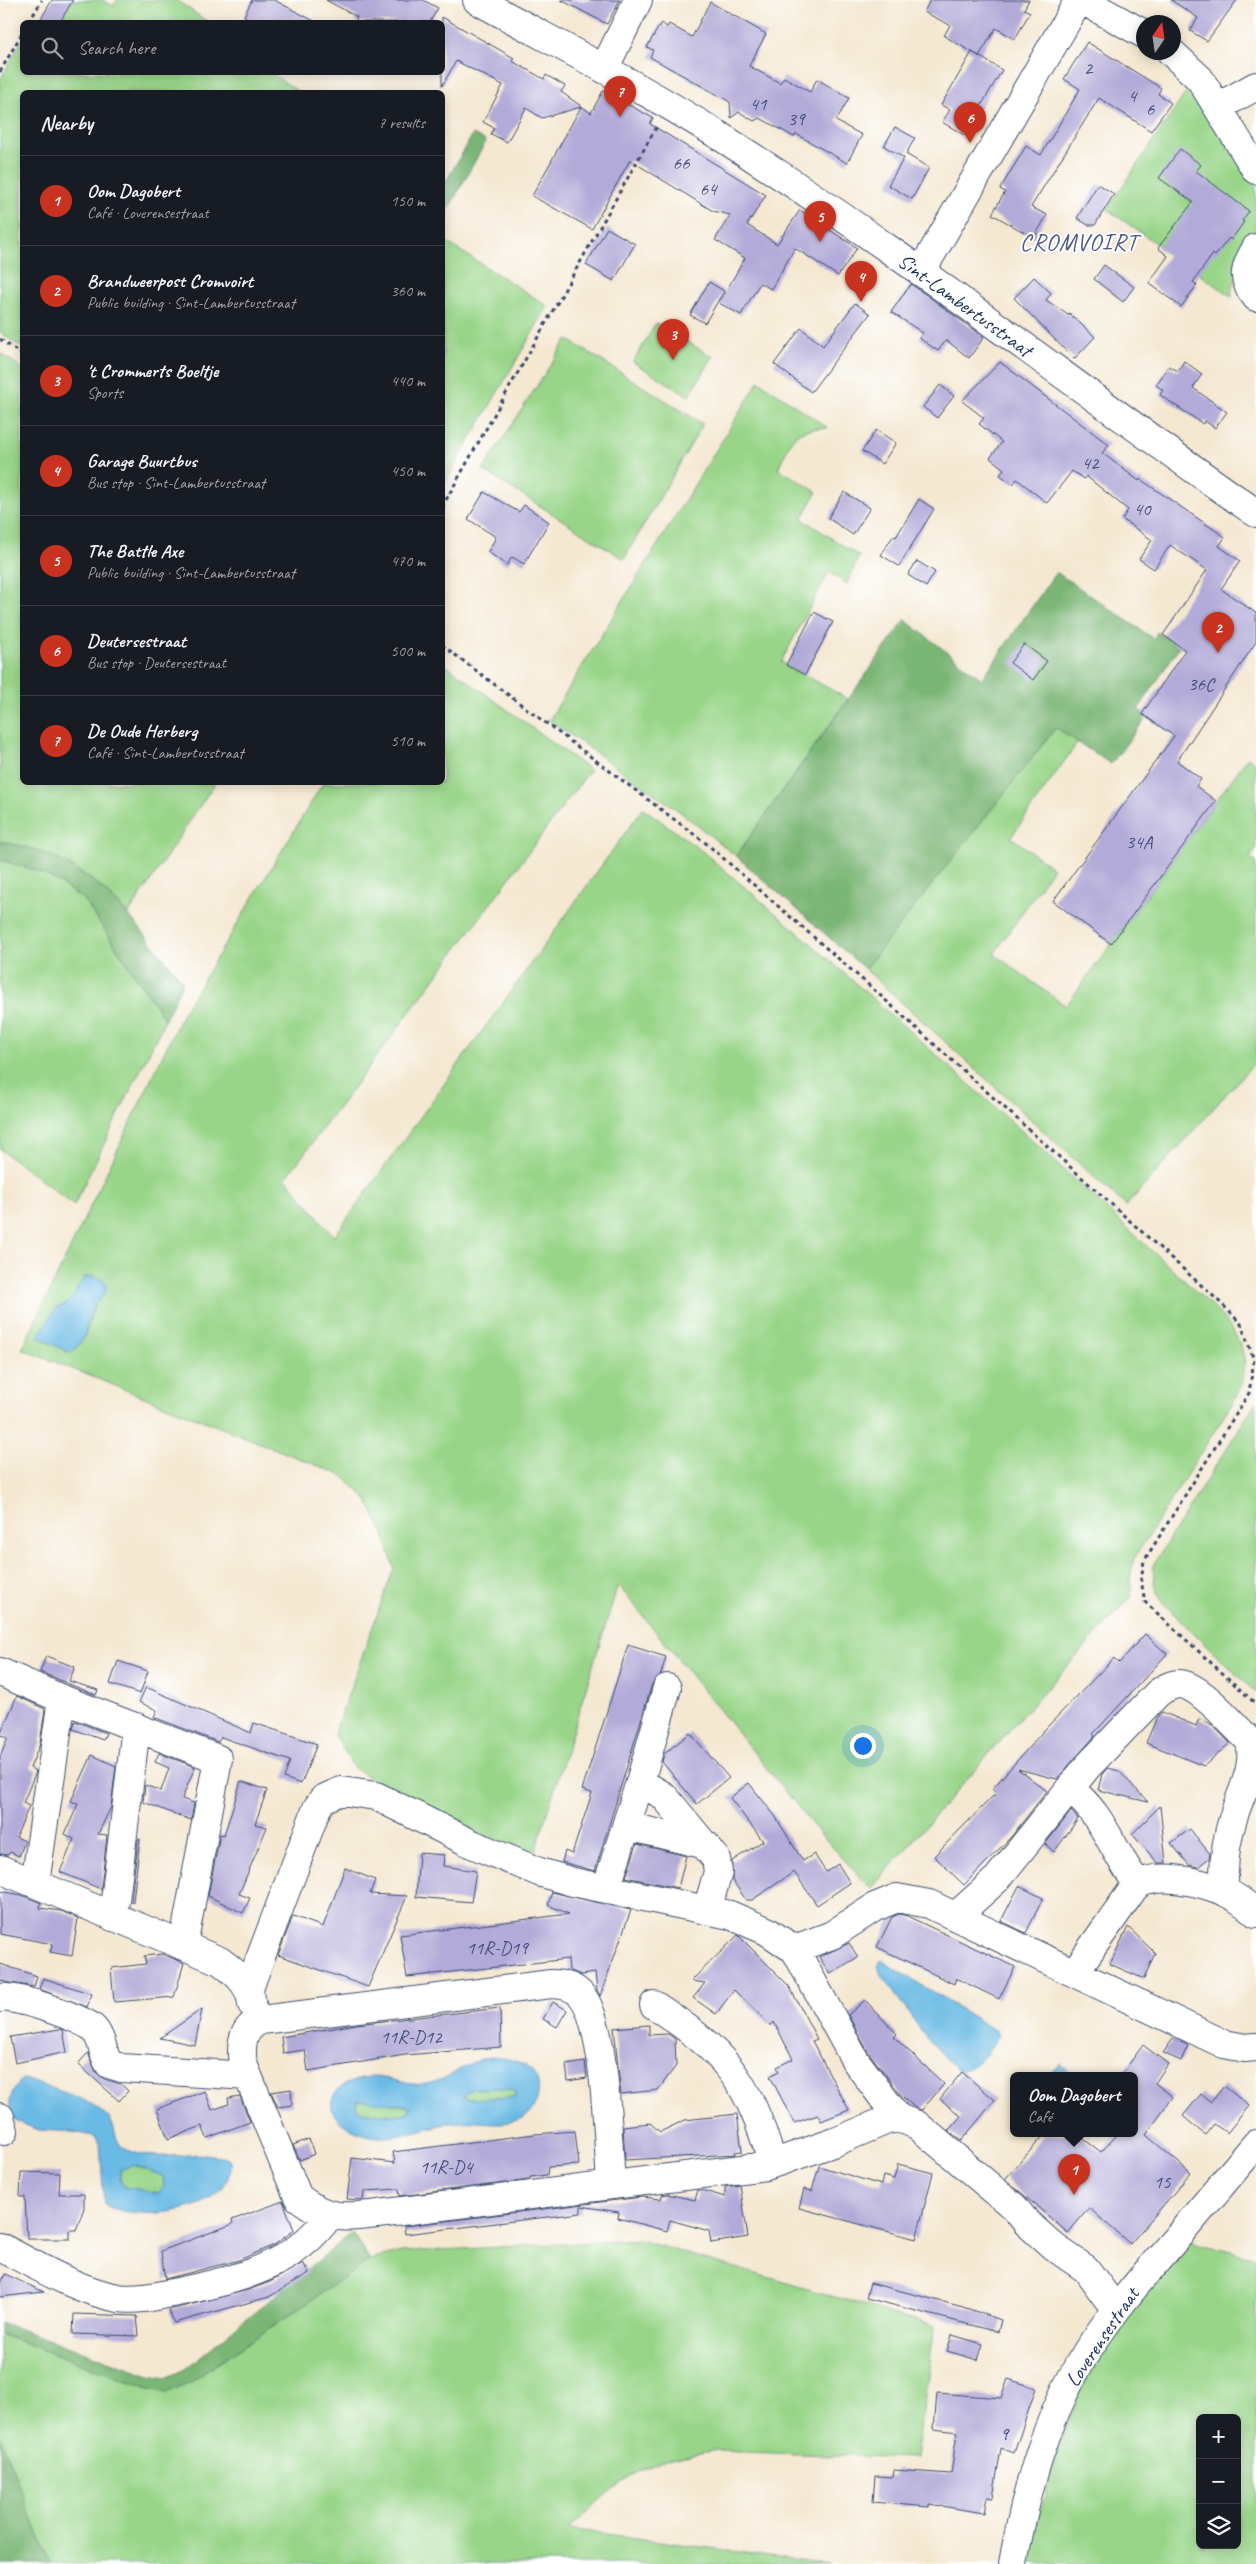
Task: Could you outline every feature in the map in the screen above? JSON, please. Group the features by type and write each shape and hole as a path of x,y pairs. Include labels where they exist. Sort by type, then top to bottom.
{"street":[{"name":"Sint-Lambertusstraat","path":"477,0 604,69 735,146 921,272 1145,436 1256,513"},
{"path":"604,69 638,0"},
{"path":"921,272 1080,0 1136,30"},
{"path":"1180,60 1200,79 1256,170"},
{"path":"1218,107 1256,86"},
{"path":"1256,248 1247,265 1245,277 1248,287 1256,297"},
{"path":"0,1672 62,1699 218,1759 183,1946"},
{"path":"956,1916 997,1879 1087,1767 1158,1693 1168,1686 1180,1684 1197,1692 1250,1741 1253,1751 1249,1777 1235,1813 1226,1848 1225,1892"},
{"path":"606,1889 627,1826 667,1688"},
{"path":"34,1883 62,1699"},
{"path":"113,1917 136,1727"},
{"path":"640,1782 664,1796 716,1859 718,1872 707,1910"},
{"path":"1070,1789 1086,1802 1097,1815 1122,1864 1138,1884"},
{"path":"253,2023 249,1988 317,1808 323,1799 341,1791 376,1796 472,1844 539,1872 606,1889 707,1910 755,1926 789,1946 814,1943 832,1935 875,1907 897,1898 929,1904 1224,2044 1245,2048 1256,2047"},
{"path":"627,1826 706,1845"},
{"path":"0,1869 220,1961 237,1974 249,1988"},
{"path":"1074,1973 1138,1884 1145,1880 1164,1878 1225,1892 1256,1913"},
{"path":"793,1946 855,2060 898,2118"},
{"path":"611,2185 604,2086 594,2019 587,2004 574,1989 561,1984 551,1984 262,2020 253,2023 246,2031 241,2050 243,2064 298,2197 312,2208 329,2216 342,2218 369,2215 611,2185 772,2163 835,2142 887,2120 898,2118 917,2125 1014,2207 1026,2223 1054,2247 1096,2272 1140,2280"},
{"path":"0,1998 6,1996 31,2002 93,2028 101,2041 104,2057 109,2064 122,2068 248,2076"},
{"path":"654,2005 693,2031 733,2071 762,2126 772,2163"},
{"name":"Loverensestraat","path":"1014,2564 1024,2501 1051,2422 1078,2366 1116,2310 1140,2280 1256,2144"},
{"path":"0,2247 75,2285 103,2294 132,2299 248,2275 302,2246 319,2230 329,2216"},
{"path":"1096,2272 1116,2310"}],"path":[{"path":"30,20 42,0"},
{"path":"0,72 20,37"},
{"path":"445,502 668,106"},
{"path":"0,339 20,354"},
{"path":"445,648 707,844 923,1034 1216,1298 1241,1324 1254,1360 1249,1393 1144,1561 1141,1580 1145,1602 1256,1704"}],"green space":[{"path":"71,0 103,0 113,6 117,0 176,0 205,20 59,20"},
{"path":"20,45 20,75 274,75 296,90 20,90 20,347 0,332 0,80"},
{"path":"1194,81 1256,183 1256,235 1232,288 1232,297 1107,209"},
{"path":"473,134 486,141 445,215 445,183"},
{"path":"445,241 548,306 445,483"},
{"path":"656,323 713,357 689,396 633,362"},
{"path":"567,339 703,424 624,559 483,470"},
{"path":"0,353 20,367 20,785 214,785 128,915 101,887 71,867 37,852 0,841"},
{"path":"759,381 828,428 807,430 795,436 778,468 817,492 802,519 859,556 847,584 829,572 781,662 848,699 736,856 679,811 549,720"},
{"path":"1056,572 1154,639 1157,632 1179,647 1138,710 1148,715 1111,764 1056,728 865,969 736,856 905,620 982,679"},
{"path":"445,664 590,770 286,1178 334,1237 643,808 702,851 808,941 1024,1133 1213,1307 1230,1327 1241,1348 1244,1359 1242,1384 1236,1397 1133,1560 1130,1580 1132,1596 1022,1716 871,1889 816,1829 618,1585 533,1858 409,1802 354,1768 334,1734 394,1568 384,1534 366,1498 341,1475 22,1349 183,1013 322,785 445,785","holes":["78,1287 107,1287 103,1296 95,1304 86,1334 72,1352 66,1351 39,1337 56,1308 70,1300"]},
{"path":"1056,727 1078,742 1011,837 1053,868 994,954 1066,1006 1248,757 1256,764 1256,850 1250,858 1256,862 1256,1061 1126,1206 865,969"},
{"path":"0,841 39,851 67,864 105,891 122,908 183,982 165,1020 85,901 57,881 35,870 0,860"},
{"path":"0,860 35,870 57,881 85,901 165,1020 74,1205 0,1149"},
{"path":"1256,1402 1256,1693 1160,1599 1154,1585 1154,1563"},
{"path":"503,2088 513,2090 516,2097 469,2099 462,2096 472,2089"},
{"path":"358,2100 383,2101 411,2108 407,2112 395,2115 360,2111 356,2106"},
{"path":"132,2165 163,2176 164,2185 159,2193 125,2187 120,2180 120,2170"},
{"path":"352,2233 370,2260 192,2381 167,2393 146,2388 0,2334 0,2322 150,2375 165,2378 185,2369"},
{"path":"639,2240 935,2326 916,2458 712,2451 686,2456 660,2463 634,2474 605,2496 569,2529 829,2564 50,2564 0,2437 0,2334 146,2388 167,2393 192,2381 370,2260 402,2252"},
{"path":"1187,2241 1256,2258 1256,2564 1029,2564 1051,2474 1070,2415 1097,2359 1121,2321"},
{"path":"0,2437 50,2564 0,2564"}],"water":[{"path":"95,1276 104,1280 106,1290 94,1306 84,1336 72,1352 66,1351 38,1337 56,1308 70,1300 84,1277"},
{"path":"881,1960 996,2031 998,2036 987,2053 972,2066 959,2072 926,2037 881,1975 878,1966"},
{"path":"490,2057 508,2059 525,2065 531,2070 536,2077 538,2095 530,2113 509,2122 461,2122 392,2137 365,2135 341,2123 334,2114 332,2100 334,2095 349,2082 361,2078 379,2077 410,2084 425,2084 441,2080 481,2059","holes":["503,2088 513,2090 516,2097 469,2099 462,2096 472,2089","358,2100 409,2106 411,2108 407,2112 395,2115 360,2111 356,2106"]},
{"path":"1060,2064 1069,2072 1053,2072"},
{"path":"21,2080 31,2081 70,2094 98,2108 110,2119 118,2141 127,2150 157,2156 221,2156 230,2161 227,2179 217,2193 202,2203 182,2210 161,2213 139,2213 104,2205 100,2144 93,2136 73,2132 39,2130 17,2122 11,2111 10,2101","holes":["132,2165 163,2176 164,2185 159,2193 125,2187 120,2180 120,2170"]}],"building":[{"path":"52,0 73,0 61,20 40,20"},
{"path":"252,0 274,0 312,20 252,20 244,16"},
{"path":"326,0 423,0 438,8 431,20 356,20 357,17"},
{"path":"561,0 620,0 607,24"},
{"path":"930,0 1029,0 1024,9 1030,12 1015,39 996,28 979,56 944,36 950,25 924,12"},
{"path":"1171,0 1237,0 1207,41 1190,31 1198,18"},
{"path":"710,2 766,34 749,66 780,83 784,77 810,92 817,79 849,98 836,121 862,135 847,163 796,134 794,137 760,118 754,121 739,112 731,118 730,102 650,57 653,50 647,47 661,23 667,27 669,24 692,37"},
{"path":"442,17 514,58 512,61 544,79 546,75 565,86 561,92 591,113 603,91 653,118 650,124 766,195 747,225 777,244 800,210 857,248 838,276 795,248 771,289 760,283 741,315 719,303 745,258 715,240 730,215 713,211 630,160 592,229 532,196 581,107 542,118 526,108 507,142 491,134 494,128 483,122 503,85 456,61 442,86 442,75 445,75 445,20 442,20"},
{"path":"1087,42 1161,88 1158,94 1171,103 1151,131 1099,98 1031,207 1047,215 1034,238 992,214 1005,192 1000,189 1026,146 1041,155 1080,89 1064,79"},
{"path":"972,52 1002,70 964,135 942,122 950,110 941,105"},
{"path":"895,127 915,138 906,154 929,168 912,199 888,185 904,158 884,146"},
{"path":"1180,149 1201,165 1196,171 1249,211 1242,221 1244,222 1231,240 1229,238 1215,256 1213,254 1193,282 1197,285 1181,307 1149,283 1168,256 1158,248 1193,202 1159,178"},
{"path":"1098,184 1114,194 1095,225 1088,225 1077,218"},
{"path":"607,228 635,244 614,281 586,265"},
{"path":"1104,265 1134,287 1123,302 1094,279"},
{"path":"1034,277 1051,293 1046,300 1068,315 1069,313 1095,337 1074,359 1014,298"},
{"path":"709,282 724,291 705,323 690,315"},
{"path":"911,284 984,337 969,358 946,340 938,351 919,338 923,333 891,312"},
{"path":"855,303 870,314 811,392 774,364 801,328 823,346"},
{"path":"1184,361 1202,374 1193,388 1227,412 1215,428 1205,421 1203,424 1160,395 1163,390 1156,385 1169,366 1178,371"},
{"path":"1000,362 1109,445 1102,453 1139,481 1140,479 1225,537 1219,546 1240,561 1221,589 1256,613 1256,642 1177,761 1201,779 1196,786 1216,801 1111,944 1053,901 1174,736 1142,714 1185,650 1163,635 1207,570 1170,545 1154,569 1139,559 1152,540 1122,519 1128,510 1086,476 1084,479 1072,471 1047,503 1017,479 1013,484 1000,475 1004,469 990,458 1002,442 979,424 984,418 962,401"},
{"path":"940,385 954,396 937,418 923,407"},
{"path":"876,430 896,443 882,464 862,451"},
{"path":"484,492 519,512 524,505 549,522 524,564 512,557 507,565 488,552 496,537 468,519"},
{"path":"844,492 870,508 853,535 828,518"},
{"path":"919,499 934,509 899,566 881,555 893,536 896,537"},
{"path":"917,561 935,572 926,587 908,575"},
{"path":"814,612 833,622 805,675 786,665"},
{"path":"1024,644 1047,661 1033,680 1010,663"},
{"path":"1145,1634 1167,1654 1093,1734 1095,1736 1057,1779 1018,1769 1047,1791 1011,1837 964,1885 934,1856 996,1793 992,1789 1047,1727 1114,1658 1119,1663"},
{"path":"628,1645 666,1657 661,1674 652,1684 595,1871 562,1862 565,1851 572,1854 592,1793 582,1790"},
{"path":"46,1656 75,1667 69,1681 98,1690 96,1695 40,1672"},
{"path":"118,1661 148,1671 140,1694 110,1684"},
{"path":"146,1687 251,1733 254,1723 317,1744 301,1784 284,1778 290,1761 221,1737 218,1742 154,1717 157,1710 139,1702"},
{"path":"17,1696 45,1709 40,1744 30,1768 36,1771 23,1803 29,1806 16,1837 25,1841 19,1856 10,1852 8,1855 0,1854 0,1757 8,1738 0,1735"},
{"path":"1162,1712 1196,1726 1199,1719 1211,1724 1230,1743 1204,1766 1146,1743 1157,1717"},
{"path":"75,1721 106,1733 103,1740 73,1729"},
{"path":"690,1733 729,1778 697,1804 662,1762 664,1754"},
{"path":"159,1753 195,1767 182,1799 194,1803 191,1820 143,1802 145,1785 161,1791 169,1768 155,1762"},
{"path":"92,1755 116,1766 111,1807 98,1834 107,1835 101,1889 60,1872 74,1839 65,1834 78,1804 71,1801"},
{"path":"1108,1768 1119,1771 1148,1802 1098,1790 1102,1774"},
{"path":"241,1781 267,1790 255,1824 267,1827 239,1894 250,1898 243,1913 208,1896 220,1834 224,1835"},
{"path":"749,1783 775,1816 803,1861 814,1854 826,1872 838,1864 850,1883 817,1905 794,1872 752,1900 746,1900 732,1880 732,1861 763,1841 730,1798"},
{"path":"1160,1806 1166,1863 1158,1863 1132,1834"},
{"path":"1071,1811 1078,1819 1054,1852 1045,1844"},
{"path":"1190,1829 1210,1854 1209,1858 1198,1867 1189,1865 1171,1843"},
{"path":"138,1839 140,1839 133,1902 131,1902"},
{"path":"637,1844 686,1856 678,1888 626,1877"},
{"path":"419,1853 444,1855 443,1866 476,1871 471,1902 416,1897"},
{"path":"345,1868 375,1880 370,1894 407,1896 368,1987 278,1955 293,1916 323,1927"},
{"path":"1019,1886 1043,1898 1026,1933 1001,1921"},
{"path":"0,1891 22,1895 41,1903 40,1908 61,1911 78,1918 72,1956 50,1952 53,1944 0,1934"},
{"path":"552,1892 631,1910 600,1996 597,1990 595,1973 581,1975 569,1970 568,1959 407,1977 400,1935 569,1914 548,1905"},
{"path":"899,1914 907,1916 1015,1967 999,1999 956,1978 954,1984 877,1947 892,1917"},
{"path":"1128,1927 1155,1953 1144,1979 1110,1964"},
{"path":"738,1935 789,1986 817,2039 812,2041 849,2110 821,2121 818,2115 794,2123 770,2076 779,2071 777,2067 793,2059 774,2022 771,2026 734,1990 716,2014 693,1998 705,1983 691,1981"},
{"path":"849,1943 858,1957 830,1974 819,1957"},
{"path":"162,1954 184,1963 174,1997 114,2002 111,1968 146,1964 144,1956"},
{"path":"0,1964 37,1976 34,1987 0,1981"},
{"path":"43,1978 92,1994 87,2007 39,1989"},
{"path":"865,2000 897,2034 894,2037 944,2084 922,2110 915,2108 901,2095 868,2052 848,2015"},
{"path":"553,2002 567,2010 557,2027 543,2019"},
{"path":"500,2008 501,2047 405,2055 308,2071 305,2050 283,2053 281,2037 357,2024"},
{"path":"202,2009 195,2045 160,2038"},
{"path":"649,2025 649,2035 668,2034 675,2039 676,2066 658,2090 621,2094 614,2028"},
{"path":"63,2030 67,2052 15,2063 10,2037"},
{"path":"1173,2039 1188,2045 1181,2061 1163,2053"},
{"path":"1143,2045 1168,2064 1155,2083 1173,2097 1146,2135 1191,2173 1130,2244 1089,2208 1068,2233 1005,2179 1042,2137 1081,2137 1101,2152 1115,2137 1138,2137 1138,2072 1123,2072"},
{"path":"88,2053 96,2072 104,2079 121,2084 128,2091 119,2101 78,2064"},
{"path":"585,2062 587,2078 568,2081 566,2065"},
{"path":"962,2072 995,2100 961,2141 948,2131 961,2116 940,2099"},
{"path":"1224,2086 1249,2106 1227,2133 1214,2124 1205,2135 1183,2116 1201,2094 1211,2102"},
{"path":"291,2089 292,2105 278,2107 271,2092"},
{"path":"205,2091 212,2110 229,2104 228,2098 240,2096 250,2122 207,2138 202,2126 168,2139 157,2109"},
{"path":"737,2114 742,2151 735,2152 736,2154 625,2160 623,2126 650,2123 660,2132 685,2120"},
{"path":"575,2131 579,2165 548,2167 547,2175 530,2177 530,2180 400,2196 399,2189 364,2191 363,2200 347,2199 352,2158 395,2163 393,2152 535,2134"},
{"path":"309,2139 314,2154 300,2160 293,2145"},
{"path":"898,2164 933,2173 916,2239 799,2208 804,2189 812,2191 819,2166 881,2185 883,2176 894,2179"},
{"path":"21,2172 60,2173 59,2194 84,2194 84,2208 76,2230 70,2230 70,2239 27,2239 25,2197 20,2197"},
{"path":"740,2185 748,2237 711,2243 709,2231 670,2220 667,2231 618,2218 619,2212 581,2206 581,2213 405,2234 404,2226 642,2197 661,2199 662,2195 667,2194 695,2200 698,2190 725,2197 725,2187"},
{"path":"283,2201 294,2230 274,2245 239,2260 165,2279 161,2251 233,2224 232,2220"},
{"path":"303,2263 309,2273 269,2297 174,2323 169,2310 248,2290 270,2282"},
{"path":"5,2274 44,2292 0,2297 0,2286"},
{"path":"870,2283 963,2307 1001,2320 998,2332 866,2298"},
{"path":"74,2314 137,2316 139,2336 73,2334"},
{"path":"952,2335 983,2344 978,2360 947,2351"},
{"path":"1008,2379 1036,2388 1014,2453 1001,2448 993,2498 987,2497 984,2513 929,2504 929,2507 873,2502 875,2476 893,2477 894,2470 951,2474 957,2432 934,2429 937,2393 1001,2398"}],"place":[{"name":"De Oude Herberg","path":"620,117"},
{"name":"Deutersestraat","path":"970,143"},
{"name":"The Battle Axe","path":"820,242"},
{"name":"Garage Buurtbus","path":"861,302"},
{"name":"'t Crommerts Boeltje","path":"673,360"},
{"name":"Brandweerpost Cromvoirt","path":"1218,653"},
{"name":"Oom Dagobert","path":"1074,2195"}],"district":[{"name":"CROMVOIRT","path":"1079,242"}]}
